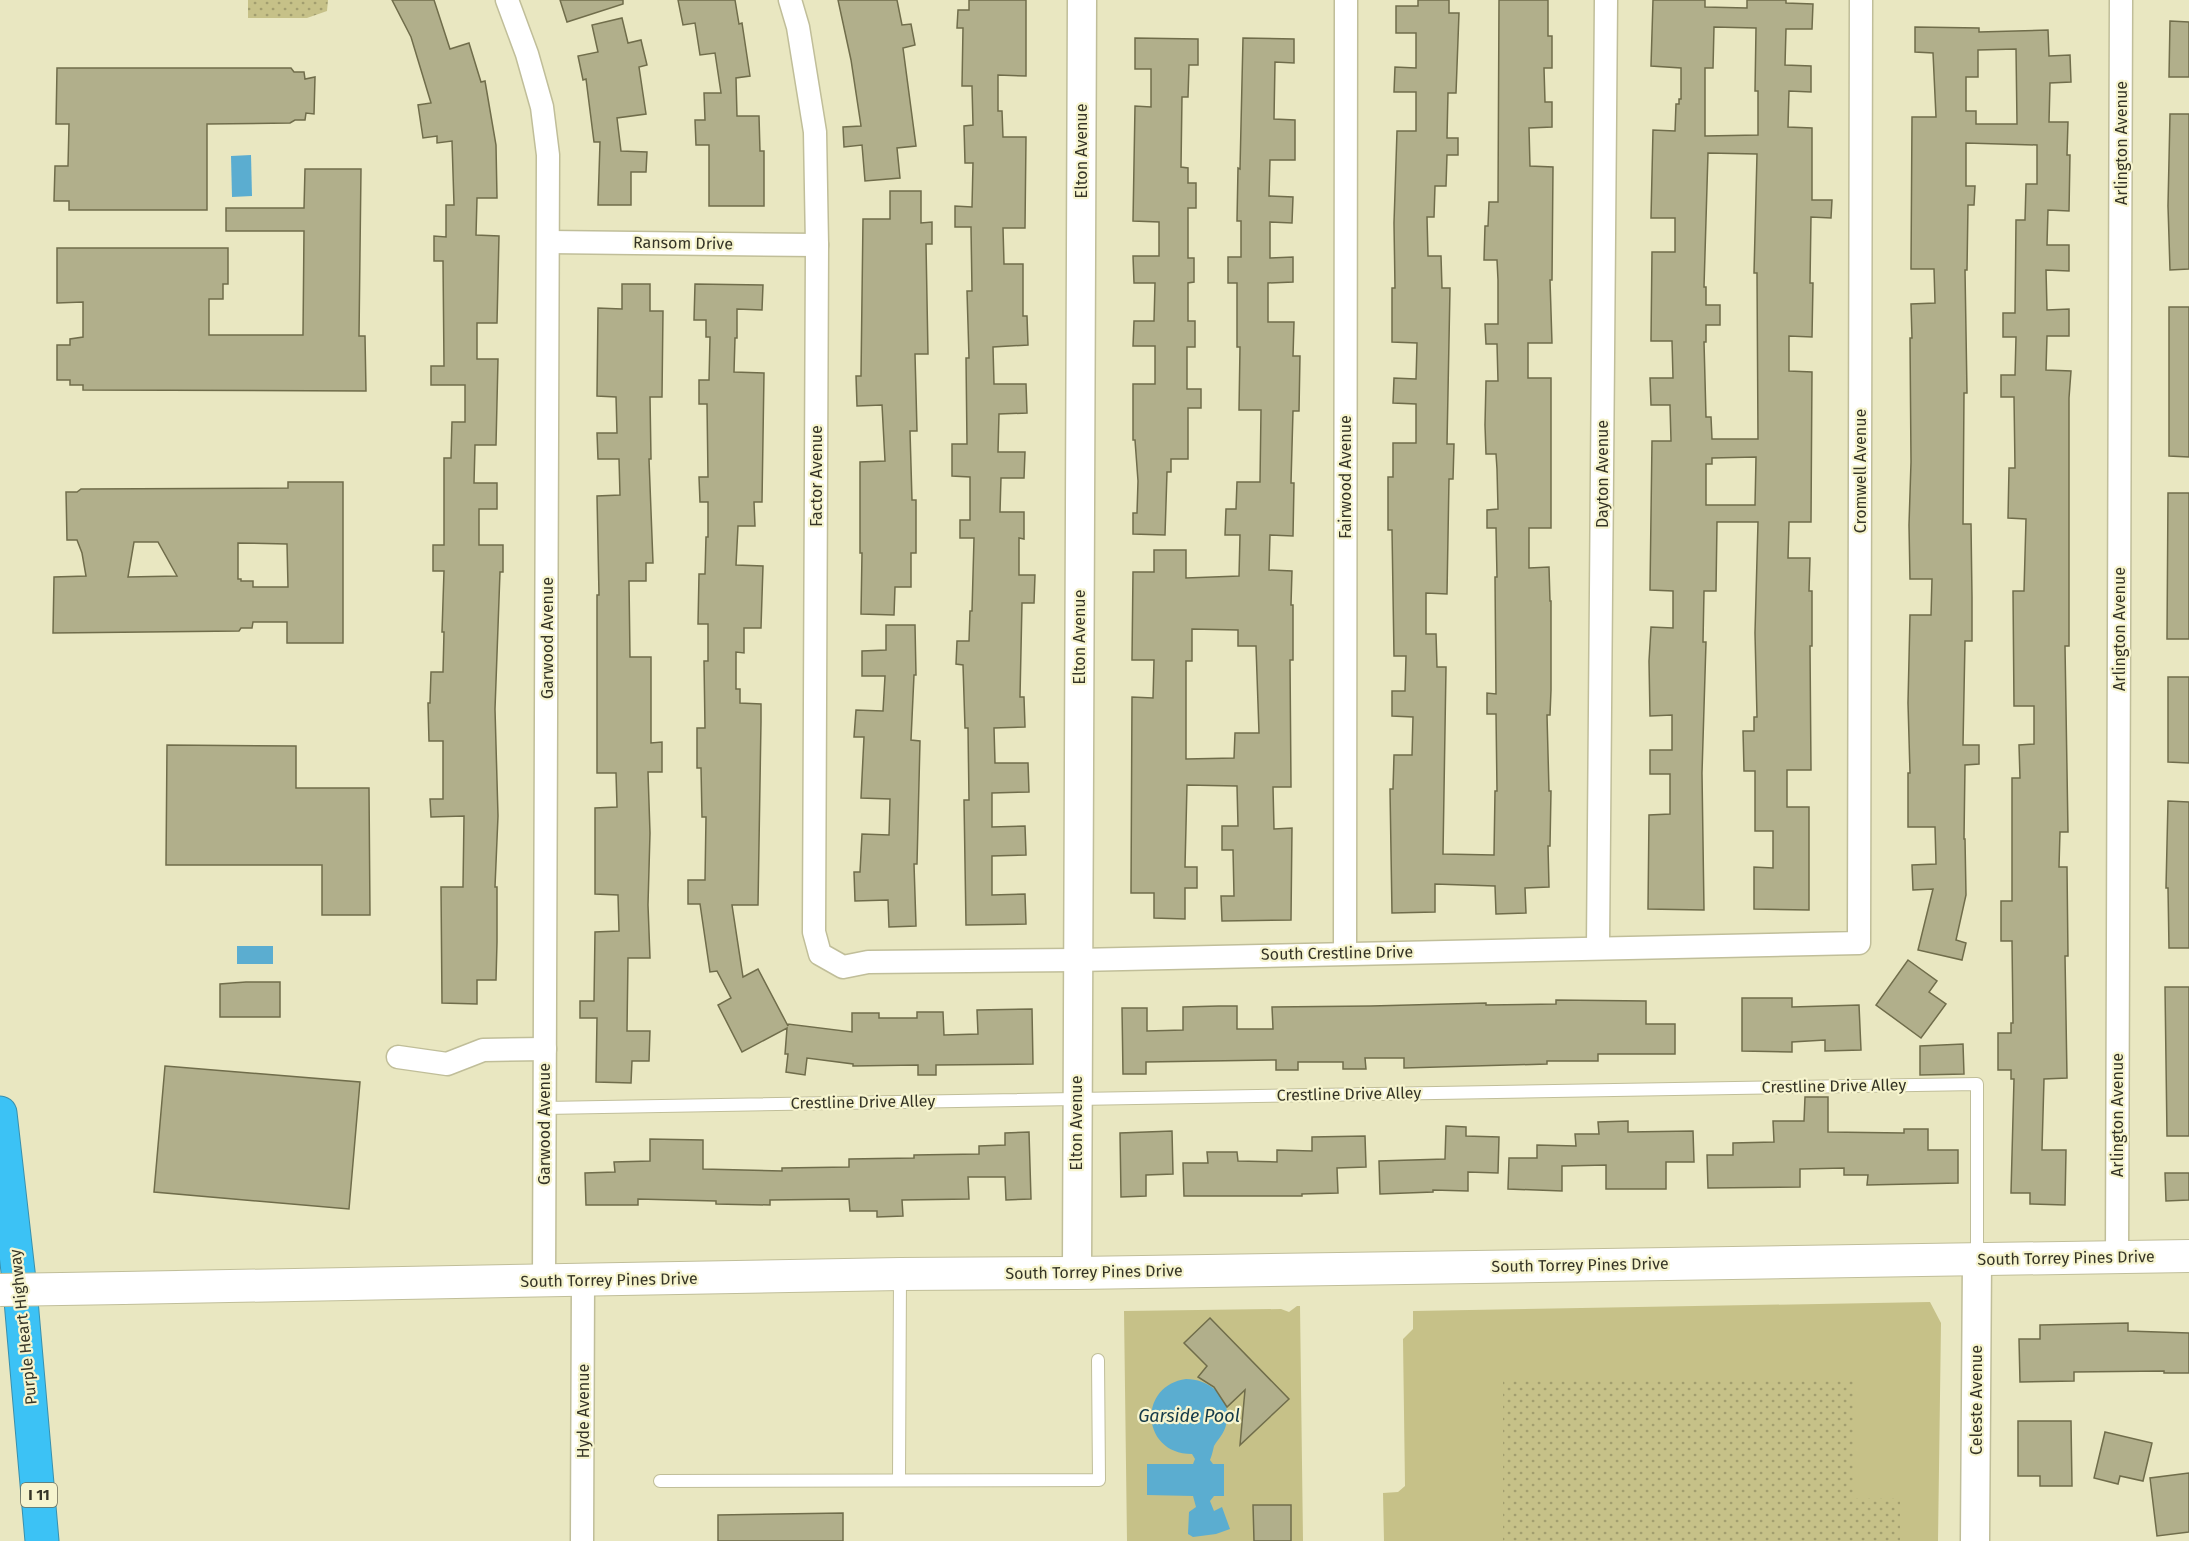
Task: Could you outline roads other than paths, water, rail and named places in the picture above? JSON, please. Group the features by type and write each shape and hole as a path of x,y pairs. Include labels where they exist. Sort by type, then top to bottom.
{"highway":[{"name":"Purple Heart Highway","path":"0,1113 20,1289 42,1541"}],"main road":[{"name":"South Torrey Pines Drive","path":"0,1290 900,1274 2189,1256"}],"street":[{"name":"Garwood Avenue","path":"507,0 527,54 542,107 548,154 544,1281"},
{"name":"Factor Avenue","path":"790,0 798,27 815,132 817,244 814,932 820,954"},
{"name":"Elton Avenue","path":"1077,1273 1082,0"},
{"name":"Fairwood Avenue","path":"1345,953 1346,0"},
{"name":"Dayton Avenue","path":"1598,947 1606,0"},
{"name":"Cromwell Avenue","path":"1859,943 1861,0"},
{"name":"Arlington Avenue","path":"2117,1258 2121,0"},
{"name":"Ransom Drive","path":"549,242 817,244"},
{"name":"South Crestline Drive","path":"820,954 843,967 868,962 1077,960 1859,943"},
{"path":"398,1057 447,1064 483,1050 544,1049"},
{"name":"Celeste Avenue","path":"1975,1541 1977,1260"},
{"name":"Hyde Avenue","path":"582,1541 584,1281"}],"lane":[{"name":"Crestline Drive Alley","path":"544,1108 1977,1084 1977,1260"},
{"path":"899,1480 900,1274"},
{"path":"660,1481 1099,1480 1098,1360"}],"water":[{"path":"251,155 252,196 232,197 231,156"},
{"path":"237,946 273,946 273,964 237,964"},
{"name":"Garside Pool","path":"1186,1379 1204,1383 1218,1392 1226,1407 1227,1416 1225,1428 1214,1446 1210,1460 1213,1464 1224,1464 1224,1496 1214,1496 1210,1501 1214,1511 1222,1507 1230,1529 1216,1534 1193,1537 1188,1534 1189,1512 1196,1507 1193,1496 1147,1495 1147,1464 1193,1464 1195,1459 1192,1454 1175,1451 1163,1443 1155,1432 1152,1419 1153,1406 1159,1394 1170,1384"}]}
